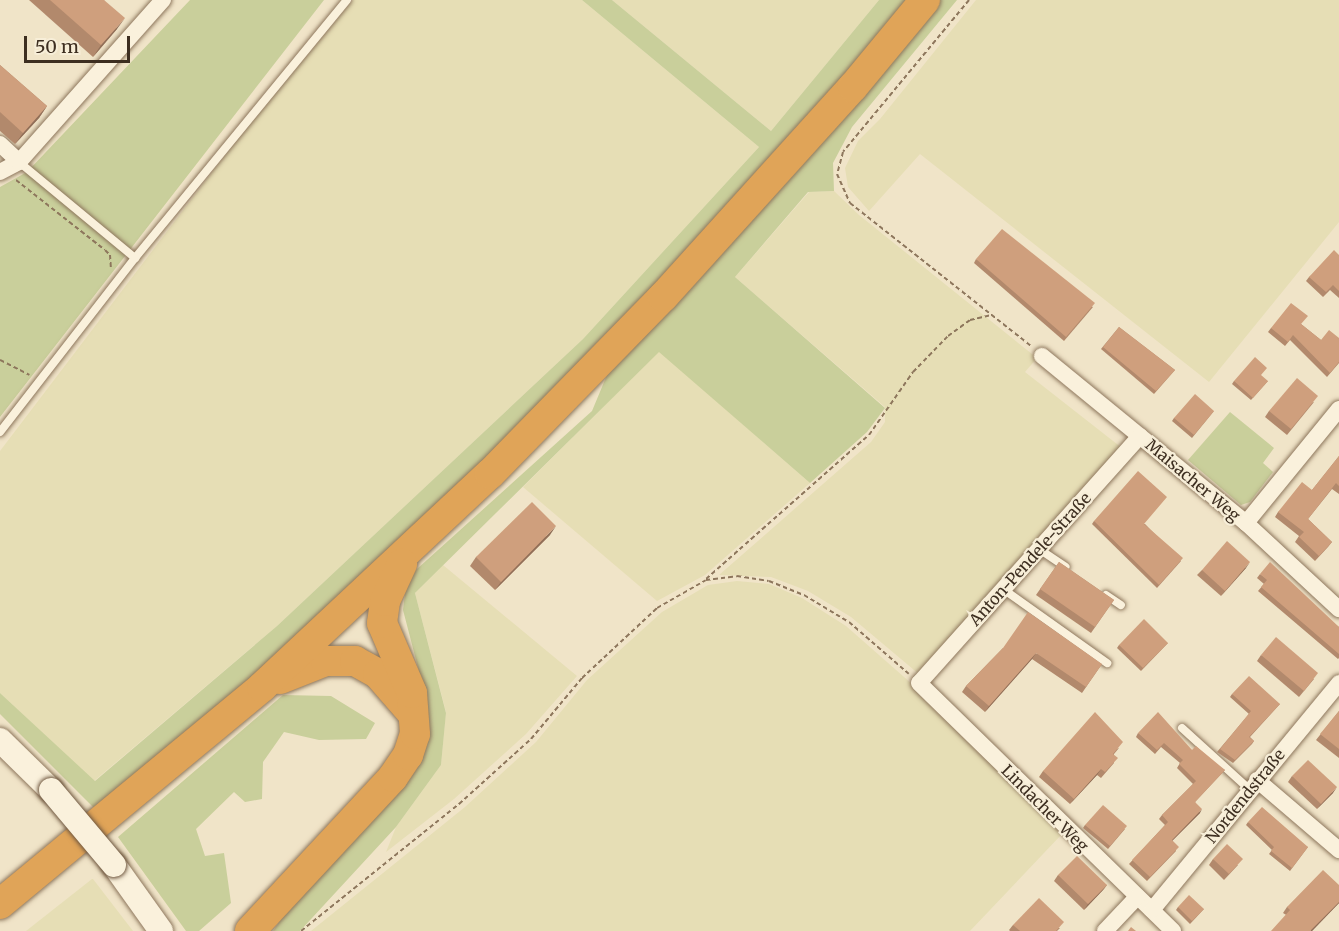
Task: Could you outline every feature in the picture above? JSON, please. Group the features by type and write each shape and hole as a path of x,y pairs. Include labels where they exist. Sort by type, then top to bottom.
{"highway":[{"path":"0,904 262,687 531,433 663,297 853,87 925,0"},
{"path":"260,924 393,777 408,755 415,718 412,693 382,622 384,601 406,553"},
{"path":"262,687 326,661 355,662 378,674 415,718"}],"street":[{"path":"0,144 9,167 163,0"},
{"name":"Maisacher Weg","path":"1042,356 1246,524 1339,609"},
{"path":"1246,524 1339,409"},
{"name":"Anton-Pendele-Straße","path":"920,683 1140,436"},
{"name":"Nordendstraße","path":"1152,910 1339,682"},
{"name":"Lindacher Weg","path":"920,683 1173,931"},
{"path":"0,740 51,790 114,866 161,931"},
{"path":"1253,785 1339,850"},
{"path":"1105,931 1137,897"}],"lane":[{"path":"0,432 135,258 347,0"},
{"path":"9,167 135,258"},
{"path":"1039,549 1075,574"},
{"path":"1094,586 1120,605"},
{"path":"1003,589 1107,663"},
{"path":"1182,728 1253,785"}],"path":[{"path":"969,0 843,152 837,174 850,203 1042,356"},
{"path":"9,167 11,176 105,250 111,261 104,279"},
{"path":"301,931 459,804 531,740 582,678 657,608 706,580 869,435 913,372 948,336 970,320 991,315"},
{"path":"0,360 23,375 32,375"},
{"path":"706,580 736,576 769,581 804,595 849,622 920,683"}],"shaded area":[{"path":"353,0 582,0 759,147 583,339 277,626 94,781 0,693 0,451 232,146"},
{"path":"612,0 879,0 771,131"},
{"path":"976,0 1339,0 1339,222 1209,382 920,154 869,211 848,187 845,168 858,141 880,119"},
{"path":"834,191 859,215 1037,358 1025,372 1122,448 920,675 851,617 808,591 771,577 719,575 871,442 885,422 885,407 735,277 809,192"},
{"path":"659,351 810,483 705,575 657,601 523,487"},
{"path":"443,565 577,676 526,734 454,799 386,852 396,827 441,765 446,712 415,593"},
{"path":"737,581 769,584 802,598 846,626 912,684 1062,834 970,931 311,931 465,807 536,742 587,680 662,612 708,585"},
{"path":"92,879 133,931 26,931"}],"green space":[{"path":"190,0 324,0 0,417 0,187 27,172"},
{"path":"582,0 612,0 771,131 879,0 913,0 590,362 413,538 101,815 0,714 0,693 95,781 277,626 583,339 759,147"},
{"path":"940,0 957,0 852,127 833,163 834,191 808,192 735,277 885,408 867,432 810,483 659,352 415,593 446,713 441,765 396,827 300,931 273,931 428,706 403,610 407,578 592,411 607,375 862,95"},
{"path":"1230,412 1274,448 1263,463 1273,472 1250,502 1241,505 1188,460"},
{"path":"283,695 331,696 375,723 366,739 319,740 284,732 263,762 262,799 245,802 234,792 196,829 205,856 224,853 231,903 199,931 186,931 118,837"}],"building":[{"path":"50,0 104,0 125,18 101,45"},
{"path":"0,65 47,106 23,133 0,112"},
{"path":"1002,229 1095,303 1066,337 976,259"},
{"path":"1334,250 1339,255 1339,291 1333,285 1326,292 1309,277"},
{"path":"1291,303 1308,316 1301,324 1321,340 1329,330 1339,338 1339,362 1330,373 1293,335 1288,342 1271,328"},
{"path":"1119,327 1175,370 1156,391 1103,347"},
{"path":"1255,357 1267,368 1261,375 1268,381 1253,398 1234,381"},
{"path":"1297,378 1318,396 1291,429 1269,411"},
{"path":"1195,394 1214,411 1194,435 1174,418"},
{"path":"1339,456 1339,486 1336,483 1308,519 1332,542 1319,556 1299,537 1304,532 1278,512 1302,482 1312,490"},
{"path":"1138,471 1167,497 1144,524 1183,558 1159,585 1094,521"},
{"path":"532,502 556,526 501,582 476,557"},
{"path":"1227,541 1250,562 1225,591 1202,570"},
{"path":"1059,562 1114,600 1095,627 1040,589"},
{"path":"1270,562 1339,627 1339,654 1261,587 1267,580 1260,574"},
{"path":"1028,612 1102,664 1086,687 1036,653 989,706 966,686 1003,648"},
{"path":"1144,619 1168,643 1143,668 1119,645"},
{"path":"1276,637 1318,673 1304,691 1261,655"},
{"path":"1249,676 1280,704 1249,737 1254,741 1235,760 1220,749 1251,711 1232,694"},
{"path":"1339,711 1339,749 1320,734"},
{"path":"1095,712 1123,742 1113,754 1118,758 1105,772 1101,769 1074,799 1043,771"},
{"path":"1158,712 1192,750 1196,746 1225,770 1195,802 1202,809 1172,840 1179,847 1150,877 1132,860 1168,822 1162,815 1196,781 1179,764 1183,760 1164,743 1157,750 1138,733"},
{"path":"1308,760 1337,787 1321,804 1292,776"},
{"path":"1103,805 1127,826 1110,846 1085,825"},
{"path":"1262,807 1308,847 1292,868 1271,851 1274,847 1248,822"},
{"path":"1227,844 1243,859 1229,874 1213,859"},
{"path":"1077,856 1107,885 1088,904 1058,875"},
{"path":"1323,870 1339,885 1339,902 1310,931 1271,931 1290,910 1287,907"},
{"path":"1189,895 1204,909 1192,921 1178,907"},
{"path":"1039,898 1064,922 1056,931 1020,931 1013,925"}]}
